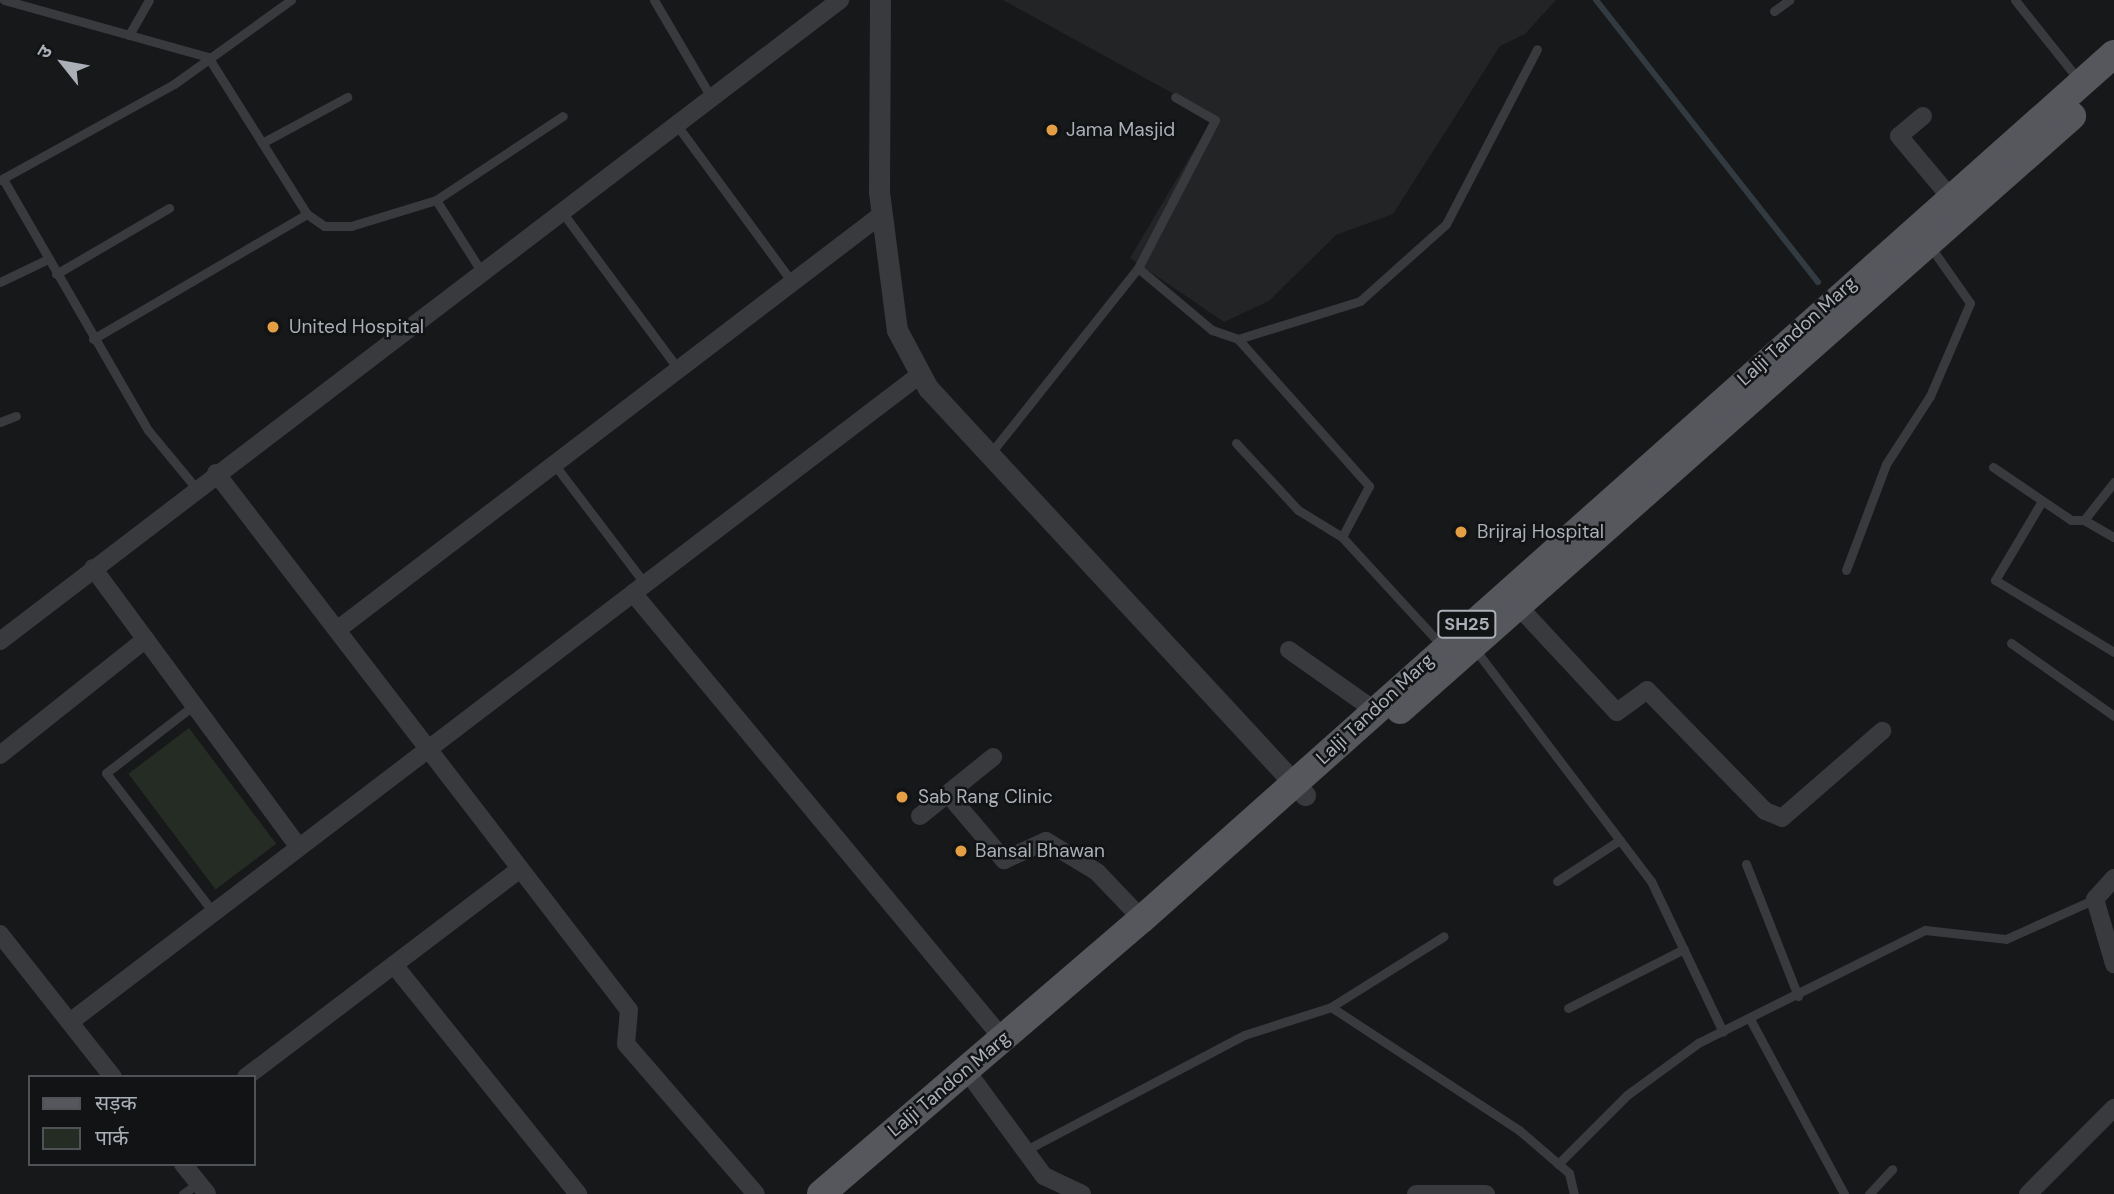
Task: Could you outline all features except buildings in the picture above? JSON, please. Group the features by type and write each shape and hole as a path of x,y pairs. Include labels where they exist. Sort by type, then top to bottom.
{"main road":[{"name":"Lalji Tandon Marg","path":"821,1194 970,1075 1003,1039 1142,919 1300,789 1374,710 1518,606 1678,451 1928,244 1956,204 2081,83 2111,68"},
{"name":"Lalji Tandon Marg","path":"841,1194 970,1075 1457,652 1678,451 2111,68"}],"street":[{"path":"0,641 216,472 840,0"},
{"path":"880,0 882,214 897,330 921,374 990,454 1300,789"},
{"path":"1923,116 1899,136 1956,204"},
{"path":"337,630 882,214"},
{"path":"70,1022 921,374"},
{"path":"216,472 629,1010 626,1044 756,1194"},
{"path":"93,568 299,847"},
{"path":"639,589 1003,1039"},
{"path":"1518,606 1617,712 1647,690 1765,811 1782,818 1882,731"},
{"path":"0,755 146,639"},
{"path":"1289,650 1374,710"},
{"path":"920,817 993,757"},
{"path":"948,794 1004,860 1046,841 1097,872 1142,919"},
{"path":"249,1075 520,869"},
{"path":"2114,878 2095,899 2114,964"},
{"path":"0,934 111,1075"},
{"path":"394,965 578,1194"},
{"path":"970,1075 1044,1175 1082,1194"},
{"path":"2028,1194 2114,1108"},
{"path":"185,1166 202,1188"},
{"path":"1416,1194 1486,1194"}],"lane":[{"path":"4,0 208,57 307,214 324,226 351,226 436,200 563,116"},
{"path":"129,35 149,0"},
{"path":"196,488 148,430 1,180 174,84 290,0"},
{"path":"654,0 711,97"},
{"path":"1774,11 1789,0"},
{"path":"2015,0 2081,83"},
{"path":"1238,339 1360,301 1446,224 1537,49"},
{"path":"262,143 347,97"},
{"path":"990,454 1138,268 1215,120 1175,97"},
{"path":"676,124 792,282"},
{"path":"436,200 481,271"},
{"path":"56,274 169,208"},
{"path":"561,210 678,369"},
{"path":"93,339 307,214"},
{"path":"1846,570 1886,464 1930,396 1970,303 1928,244"},
{"path":"0,282 48,259"},
{"path":"1138,268 1212,330 1238,339 1369,486 1342,537"},
{"path":"0,422 16,416"},
{"path":"1236,443 1298,510 1342,537 1457,652 1620,840 1651,881 1723,1032"},
{"path":"554,464 639,589"},
{"path":"1993,467 2071,520 2084,520 2114,537"},
{"path":"2084,520 2114,482"},
{"path":"2042,501 1995,580 2114,652"},
{"path":"2011,643 2114,716"},
{"path":"194,705 106,773 214,912"},
{"path":"1557,881 1620,840"},
{"path":"1745,864 1798,996"},
{"path":"1558,1164 1627,1095 1698,1043 1751,1021 1925,930 2006,939 2095,899"},
{"path":"1026,1150 1244,1035 1331,1007 1444,936"},
{"path":"1568,1008 1684,949"},
{"path":"1331,1007 1519,1130 1558,1164 1574,1194"},
{"path":"1751,1021 1844,1194"},
{"path":"1869,1194 1892,1169"},
{"path":"183,1194 202,1188"}],"shaded area":[{"path":"1003,0 1556,0 1525,34 1500,46 1393,214 1336,235 1269,301 1224,322 1130,258 1214,116"}],"green space":[{"path":"189,728 276,844 216,890 128,774"}],"waterway":[{"path":"1596,0 1818,282"}],"place":[{"name":"Jama Masjid","path":"1052,130"},
{"name":"United Hospital","path":"273,327"},
{"name":"Brijraj Hospital","path":"1461,532"},
{"name":"Sab Rang Clinic","path":"902,797"},
{"name":"Bansal Bhawan","path":"961,851"}]}
